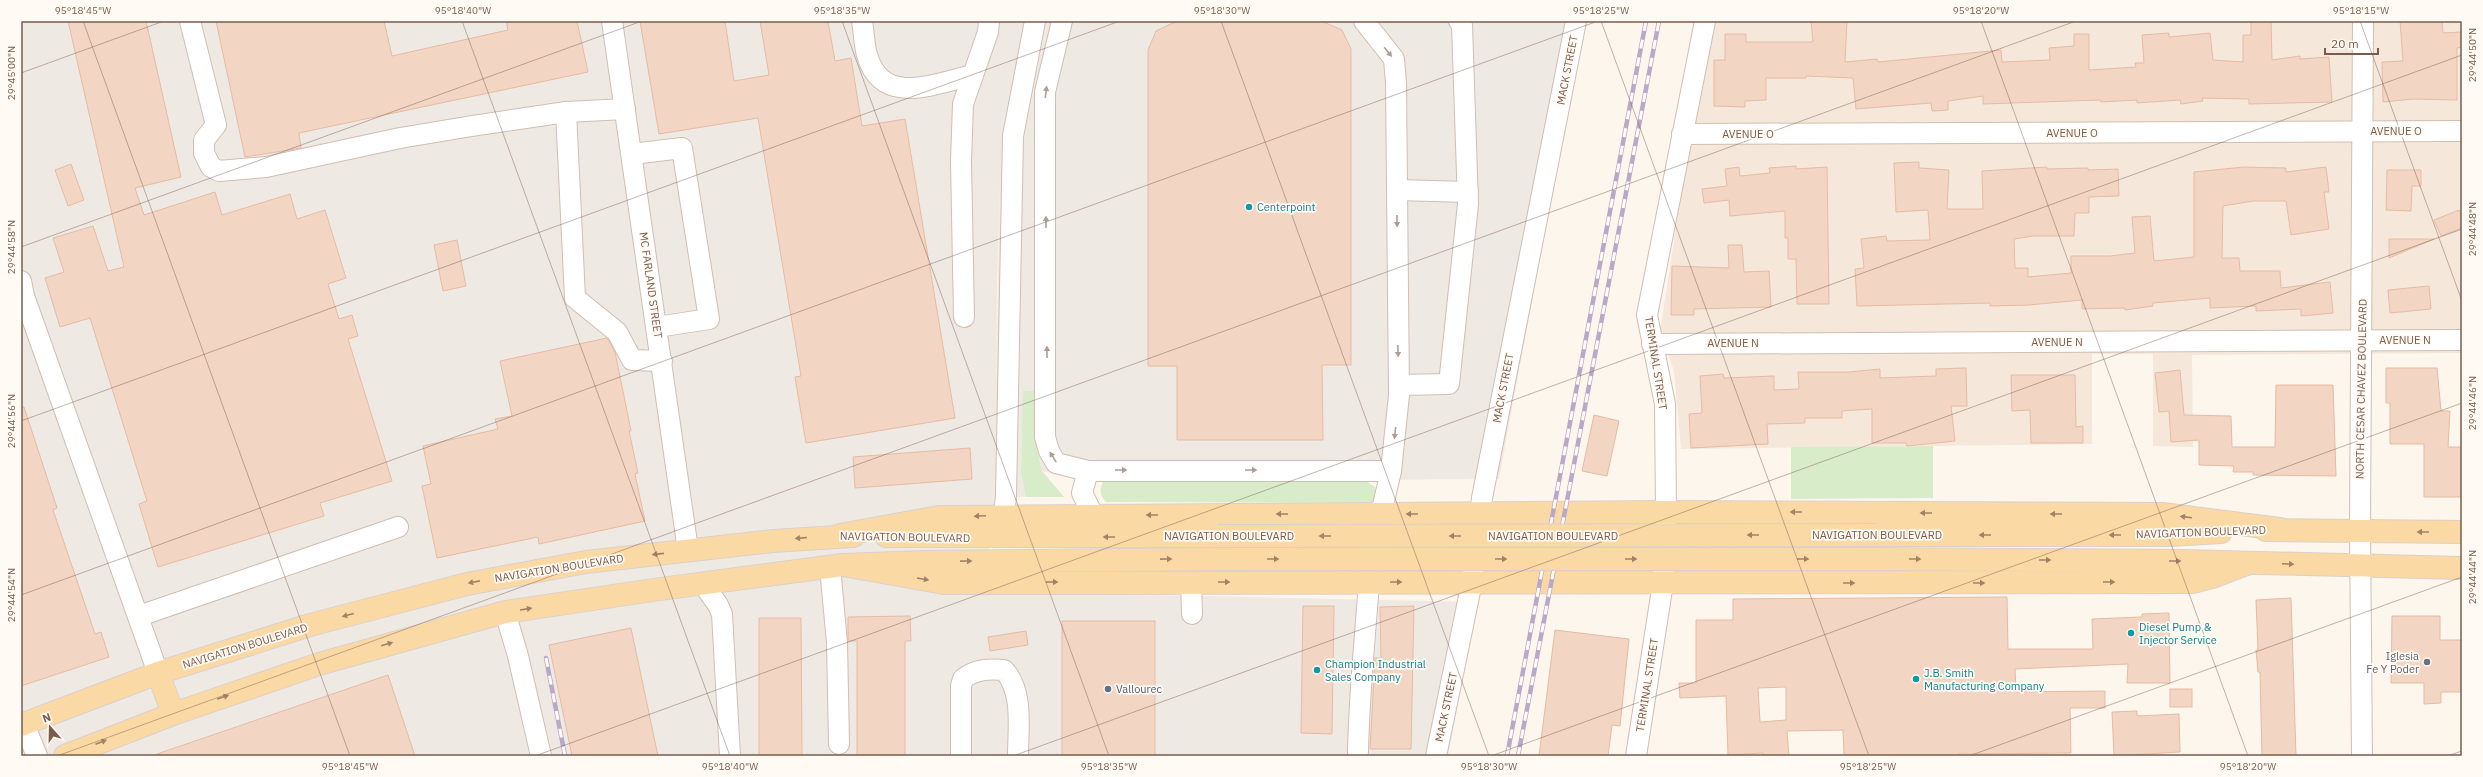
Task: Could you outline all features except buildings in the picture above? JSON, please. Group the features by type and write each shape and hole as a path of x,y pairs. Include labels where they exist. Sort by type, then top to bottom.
{"main road":[{"path":"840,535 939,517 1004,515 1666,512 2162,514 2280,529"},
{"name":"NAVIGATION BOULEVARD","path":"22,725 158,673 310,625 467,584 586,562 840,535 932,538 1218,536 2170,535 2280,529 2462,532"},
{"path":"688,550 703,584"},
{"name":"NAVIGATION BOULEVARD","path":"65,756 173,714 319,664 505,612 836,566 924,562 1220,558 1876,559 2249,563 2462,568"},
{"path":"836,566 944,583 2193,582 2212,577 2249,563"},
{"path":"158,673 173,714"}],"street":[{"path":"190,21 216,125 204,140 204,153 211,167 219,171 266,167 400,138 566,112 625,109"},
{"name":"MC FARLAND STREET","path":"612,21 688,550"},
{"path":"862,21 867,56 876,71 890,85 909,90 973,75"},
{"path":"964,317 961,161 964,104 988,32 989,21"},
{"path":"1004,515 1006,496 1013,136 1035,21"},
{"path":"1062,21 1045,92 1045,437 1049,451 1056,463 1088,471 1391,470"},
{"path":"1364,21 1394,59 1399,385 1391,470 1381,514"},
{"path":"1399,385 1449,384 1468,192 1464,53 1462,25 1459,21"},
{"name":"MACK STREET","path":"1436,756 1472,582 1479,513 1576,21"},
{"name":"TERMINAL STREET","path":"1636,756 1663,583 1666,512 1665,404 1647,316 1705,21"},
{"name":"NORTH CESAR CHAVEZ BOULEVARD","path":"2362,756 2360,531 2364,131 2363,21"},
{"path":"566,112 576,298 617,332 632,360 662,361"},
{"name":"AVENUE O","path":"1682,134 2462,131"},
{"path":"632,154 682,148 709,319 657,327"},
{"path":"1397,190 1468,192"},
{"path":"21,281 24,296 158,673"},
{"name":"AVENUE N","path":"1652,344 2462,340"},
{"path":"1088,471 1082,493 1093,515"},
{"path":"139,616 398,527"},
{"path":"836,566 839,744"},
{"path":"1191,582 1192,614"},
{"path":"1358,752 1360,681 1365,645 1369,582"},
{"path":"703,584 718,604 722,614 730,756"},
{"path":"505,612 518,656 541,756"},
{"path":"961,756 961,686 963,679 977,671 994,669 1004,670 1015,688 1018,702 1018,756"},
{"path":"22,725 37,756"}],"shaded area":[{"path":"21,21 1584,21 1499,479 1103,482 1042,471 1037,449 1036,391 1024,391 1021,473 1026,497 995,497 984,591 1477,602 1448,756 21,756","holes":["1000,180 996,384 997,283"]},
{"path":"1713,21 2462,21 2462,353 2192,355 2193,447 2153,446 2153,354 2092,354 2092,444 1681,449 1674,371 1660,332 1688,149"}],"green space":[{"path":"1023,391 1036,391 1037,449 1042,471 1064,497 1026,497 1021,473"},
{"path":"1933,446 1933,498 1791,499 1791,447"},
{"path":"1366,481 1375,487 1377,496 1372,503 1106,502 1101,495 1103,482"}],"railway":[{"path":"1507,756 1646,21"},
{"path":"1518,756 1659,21"},
{"path":"546,658 565,756"}],"place":[{"name":"Centerpoint","path":"1249,207"},
{"name":"Diesel Pump & Injector Service","path":"2131,633"},
{"name":"Iglesia Fe Y Poder","path":"2427,662"},
{"name":"Champion Industrial Sales Company","path":"1317,670"},
{"name":"J.B. Smith Manufacturing Company","path":"1916,679"},
{"name":"Vallourec","path":"1108,689"}]}
